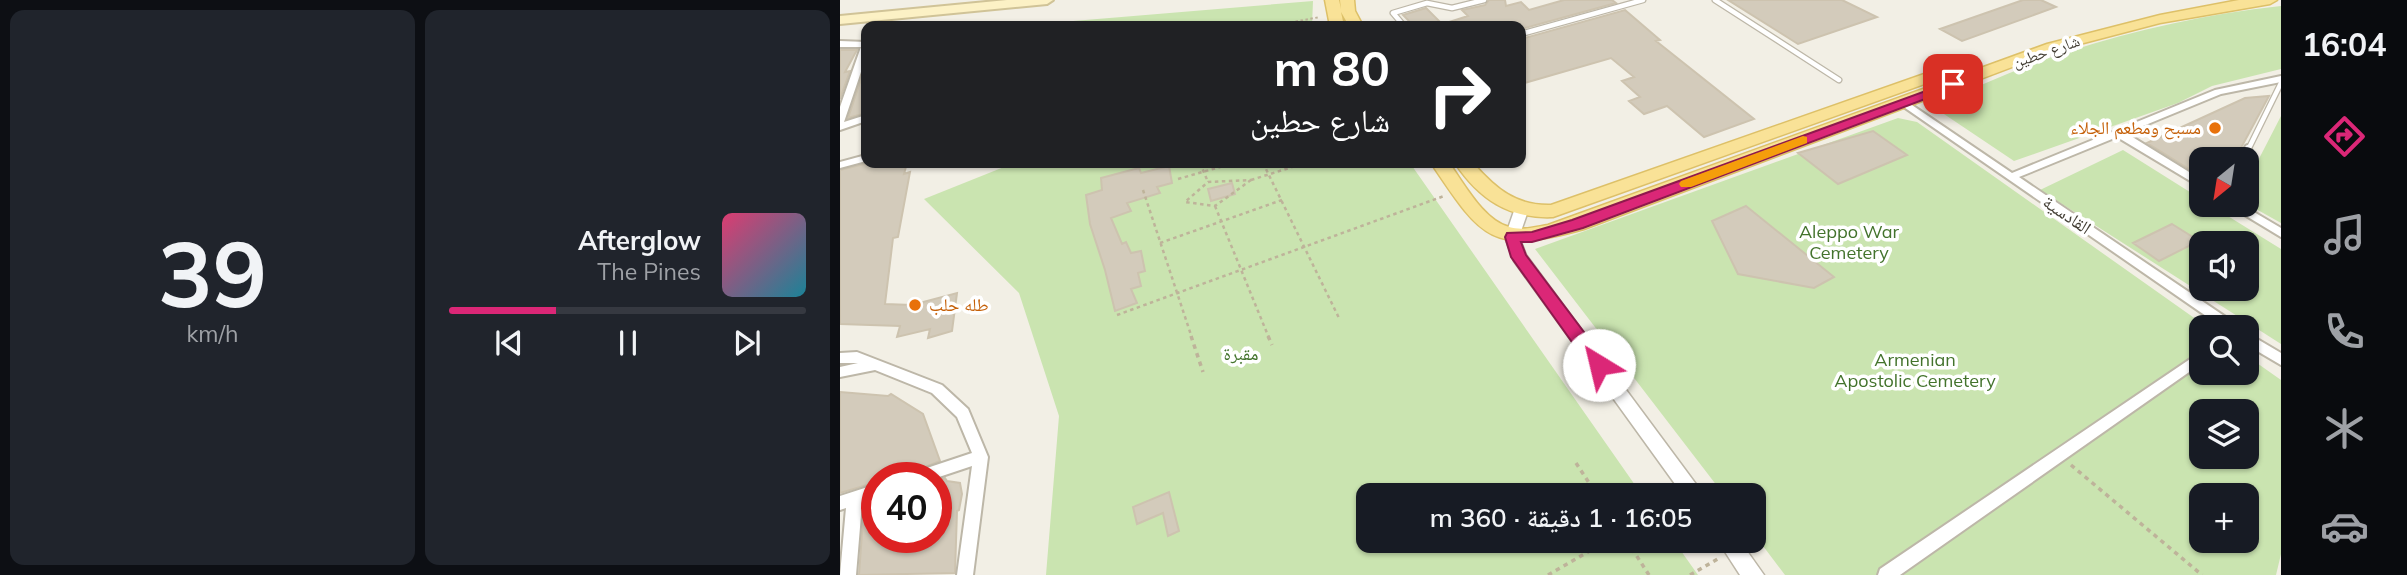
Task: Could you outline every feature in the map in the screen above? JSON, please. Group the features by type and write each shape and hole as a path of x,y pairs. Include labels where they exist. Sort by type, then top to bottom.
{"main road":[{"path":"840,13 969,0"},
{"path":"840,20 1047,0"},
{"path":"1346,0 1353,21"},
{"name":"شارع حطين","path":"1521,211 1553,211 2036,39 2113,16 2188,0"},
{"name":"شارع حطين","path":"1512,237 1532,237 1577,224 2052,47 2126,25 2207,8 2270,0"},
{"path":"1444,168 1488,225 1512,237"},
{"path":"1468,168 1485,189 1521,211"}],"street":[{"path":"840,44 861,45"},
{"path":"840,121 861,60"},
{"path":"2011,177 2218,92 2281,81"},
{"name":"القادسية","path":"1903,103 2213,315"},
{"path":"840,127 861,120"},
{"path":"2118,133 2189,177"},
{"path":"840,165 861,159"},
{"path":"1521,211 1512,237 1519,257 1685,483"},
{"path":"2254,217 2281,233"},
{"path":"2259,346 2281,360"},
{"path":"840,358 857,358 937,388 963,413 981,457 965,575"},
{"path":"840,372 875,365"},
{"path":"1886,575 2189,365"},
{"path":"952,467 981,457"},
{"path":"848,501 848,575"},
{"path":"1737,553 1753,575"}],"lane":[{"path":"1400,21 1393,13 1427,3 1452,8 1485,0"},
{"path":"1526,33 1643,0"},
{"path":"1715,0 1839,80"},
{"path":"2249,147 2281,81"}],"path":[{"path":"1295,21 1334,13"},
{"path":"1202,168 1208,182"},
{"path":"1178,179 1217,168"},
{"path":"1266,168 1340,320"},
{"path":"1251,180 1215,206 1185,202 1208,182 1251,180 1289,168"},
{"path":"1143,190 1203,372"},
{"path":"1117,315 1461,190"},
{"path":"1160,243 1282,200"},
{"path":"1215,206 1272,345"},
{"path":"2058,454 2202,575"},
{"path":"1576,463 1589,483"},
{"path":"1548,575 1586,553"},
{"path":"1634,553 1649,575"},
{"path":"1690,575 1720,553"}],"green space":[{"path":"1313,1 1312,21 1073,21"},
{"path":"2281,6 2281,69 2212,86 2178,103 2014,161 1932,106 2033,64 2120,36 2173,23"},
{"path":"2281,116 2281,223 2259,211 2259,159"},
{"name":"Armenian Apostolic Cemetery","path":"1898,118 1917,122 2190,315 2189,385 2259,385 2259,364 2281,380 2281,554 2276,575 1785,575 1766,550 1766,483 1715,483 1535,249"},
{"path":"2123,150 2189,191 2189,217 2229,217 2252,231 2189,231 2189,285 2040,190"},
{"name":"مقبرة","path":"1002,168 1413,168 1634,483 1356,483 1356,553 1682,553 1698,575 1046,575 1059,416 1019,293 924,199"},
{"path":"2259,235 2281,249 2281,344 2259,330 2259,315 2236,315 2214,301 2259,301"}],"building":[{"path":"1489,0 1505,0 1506,6 1521,2 1529,10 1564,0 1612,0 1616,3 1526,28 1526,21 1452,21 1468,16 1462,10 1485,5"},
{"path":"1728,0 1842,0 1877,17 1798,44"},
{"path":"2023,0 2041,0 2056,7 1962,41 1940,29"},
{"path":"1426,8 1439,21 1409,21 1403,15"},
{"path":"1625,10 1660,40 1656,41 1754,119 1704,137 1667,106 1644,114 1629,101 1640,97 1622,81 1634,77 1611,58 1526,83 1526,38"},
{"path":"840,50 857,50 845,72 850,71 840,99"},
{"path":"861,79 861,114 848,118"},
{"name":"مسبح ومطعم الجلاء","path":"2269,96 2241,147 2189,147 2189,169 2147,143 2245,98"},
{"path":"1873,131 1907,155 1838,184 1798,153"},
{"path":"861,165 861,168 906,168 904,174 910,172 898,237 893,238 885,304 912,305 957,293 952,331 928,338 930,329 897,337 900,326 840,324 840,170"},
{"path":"1139,168 1141,173 1169,168 1172,183 1157,187 1160,193 1127,203 1131,211 1111,218 1122,244 1126,242 1131,253 1141,251 1145,271 1138,273 1141,286 1131,289 1137,303 1115,311 1090,224 1086,195 1102,190 1101,178"},
{"path":"1232,183 1235,194 1211,201 1208,189"},
{"path":"1746,206 1834,277 1814,288 1738,274 1712,221"},
{"path":"2172,224 2189,235 2189,246 2159,261 2133,243"},
{"path":"840,392 888,396 891,394 923,414 940,461 861,462 861,487 840,493"},
{"path":"952,482 960,483 962,494 957,511 955,573 859,575 861,547 861,553 952,553"},
{"path":"1169,492 1179,531 1168,536 1163,513 1137,524 1133,507"}],"slow traffic":[{"path":"1686,184 1803,140"}],"place":[{"name":"مسبح ومطعم الجلاء","path":"2215,128"},
{"name":"طله حلب","path":"915,305"}],"route":[{"path":"1599,365 1519,257 1512,237 1532,237 1577,224 1953,84"}],"park label":[{"name":"Aleppo War Cemetery","path":"1849,242"}]}
